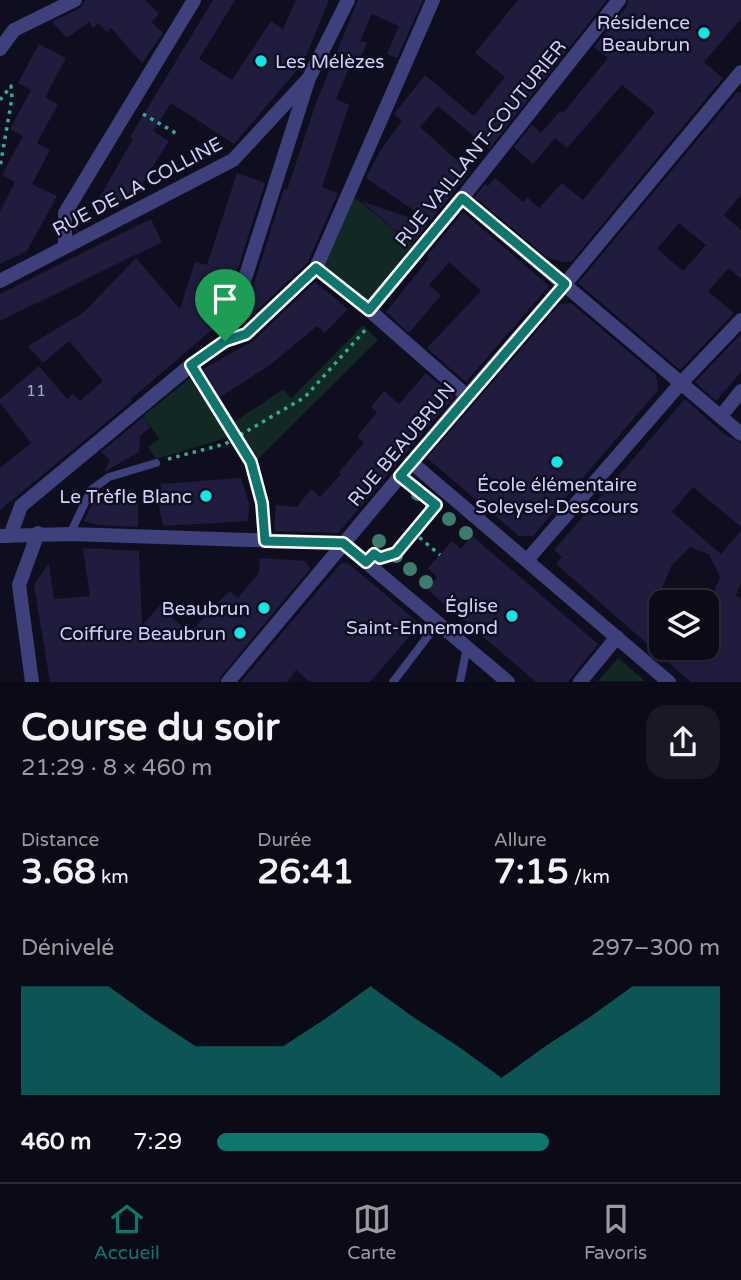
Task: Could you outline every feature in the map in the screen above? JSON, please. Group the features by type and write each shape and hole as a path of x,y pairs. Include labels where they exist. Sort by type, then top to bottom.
{"street":[{"path":"2,42 14,30 75,0"},
{"path":"65,246 65,213 194,0"},
{"path":"225,341 309,78 348,0"},
{"path":"5,536 22,506 191,365 225,341 246,334 316,268 433,0"},
{"name":"RUE VAILLANT-COUTURIER","path":"369,310 619,0"},
{"name":"RUE BEAUBRUN","path":"228,681 741,72"},
{"name":"RUE DE LA COLLINE","path":"0,281 233,160 309,78"},
{"path":"462,198 741,433"},
{"path":"369,310 467,396"},
{"path":"527,560 681,383 741,320"},
{"path":"720,416 741,391"},
{"path":"411,462 669,681"},
{"path":"5,536 38,533 343,543 508,681"},
{"path":"32,681 19,585 38,533"},
{"path":"580,681 617,637"}],"lane":[{"path":"70,534 91,490 109,477 156,463"},
{"path":"393,681 438,623"},
{"path":"460,681 467,647"}],"path":[{"path":"0,100 11,86 12,98 0,167"},
{"path":"129,106 179,135"},
{"path":"316,268 369,310"},
{"path":"156,463 225,444 305,397 366,328"},
{"path":"191,365 251,462 262,503 265,541"},
{"path":"366,562 374,554 380,558 396,553 436,505 428,498"},
{"path":"413,533 440,555"}],"green space":[{"path":"352,197 413,245 368,302 324,264"},
{"path":"363,325 378,340 258,459 234,422 284,389 291,399"},
{"path":"193,376 230,437 156,459 148,447 159,439 143,416"},
{"path":"618,658 645,681 598,681"}],"building":[{"path":"85,0 145,0 159,14 151,22 163,33 142,63 111,28 107,32 98,23 93,28 89,22 67,38 52,22 80,8"},
{"path":"213,0 235,0 199,59 232,80 271,21 283,29 296,0 329,0 303,63 234,144 171,103 153,131 169,141 138,190 104,213 94,207 133,139 130,137"},
{"path":"358,0 423,0 397,58 387,54 399,26 372,14 360,41 367,43 355,71 349,68 336,99 349,105 322,187 338,193 308,262 249,318 244,314 284,189 287,190 316,103"},
{"path":"518,0 607,0 489,149 438,106 420,127 470,172 430,221 366,178 380,151 402,121 394,114 425,75 474,116 505,77 475,53"},
{"path":"628,0 741,0 741,19 704,62 723,78 572,261 561,262 547,257 475,197 485,184 488,186 495,178 523,202 527,197 539,208 562,183 583,200 655,112 622,85 567,148 555,138 533,164 514,147 532,125 541,133 560,111 563,113 608,58 594,47 627,6"},
{"path":"39,44 66,58 45,97 58,104 37,143 50,150 32,184 57,196 27,251 0,264 0,211 15,182 2,175 23,136 10,129 31,90 18,83"},
{"path":"738,91 741,94 741,195 724,215 741,230 741,279 729,268 708,291 734,313 680,370 578,283","holes":["679,223 706,245 683,271 657,249"]},
{"path":"237,173 265,183 221,322 131,399 132,401 0,510 0,468 31,443 0,403 0,399 39,366 67,399 73,394 80,401 103,381 69,341 43,363 28,346 84,312 136,258 180,309 195,262 207,265"},
{"path":"361,201 428,224 412,244"},
{"path":"463,212 549,286 466,382 427,348 481,291 449,262 429,285 441,295 409,333 386,312"},
{"path":"151,219 162,242 0,321 0,294"},
{"path":"315,282 348,309 325,333 317,326 270,365 220,397 203,369 253,341"},
{"path":"571,303 656,375 658,390 533,536 519,536 427,458 560,304"},
{"path":"741,334 741,372 716,401 695,382"},
{"path":"426,373 454,397 338,533 274,531 276,505 297,507 311,489 320,497 341,474 339,472 364,443 357,437 377,412 371,407 384,391 399,404"},
{"path":"685,399 723,433 741,443 741,527 693,487 672,512 721,554 741,530 741,583 736,595 741,599 741,682 691,682 666,660 719,660 719,590 715,590 720,577 709,554 690,547 672,565 661,590 649,590 649,645 556,564 562,557 554,550"},
{"path":"143,417 150,427 140,436 139,452 104,472 110,460 101,452"},
{"name":"Le Trèfle Blanc","path":"241,478 249,503 248,521 163,526 156,492 162,490 160,484"},
{"path":"96,495 138,497 138,527 97,525 84,521"},
{"name":"Église Saint-Ennemond","path":"472,536 598,644 568,682 536,682 427,589 437,577 428,568 452,541 461,549"},
{"path":"83,548 139,551 142,626 160,605 189,634 230,591 238,598 259,573 260,558 306,561 310,569 221,676 219,682 50,682 34,585 49,563 54,599 90,596"},
{"path":"341,563 348,563 420,624 370,682 310,682 296,670 287,682 241,682"}],"place":[{"name":"Résidence Beaubrun","path":"704,33"},
{"name":"Les Mélèzes","path":"261,61"},
{"name":"École élémentaire Soleysel-Descours","path":"557,462"},
{"name":"Le Trèfle Blanc","path":"206,496"},
{"name":"Beaubrun","path":"264,608"},
{"name":"Église Saint-Ennemond","path":"512,616"},
{"name":"Coiffure Beaubrun","path":"240,633"}],"route":[{"path":"462,198 565,284 400,476 436,505 396,553 380,558 374,554 366,562 343,543 265,541 262,503 251,462 191,365 225,341 246,334 316,268 369,310 462,198"}]}
